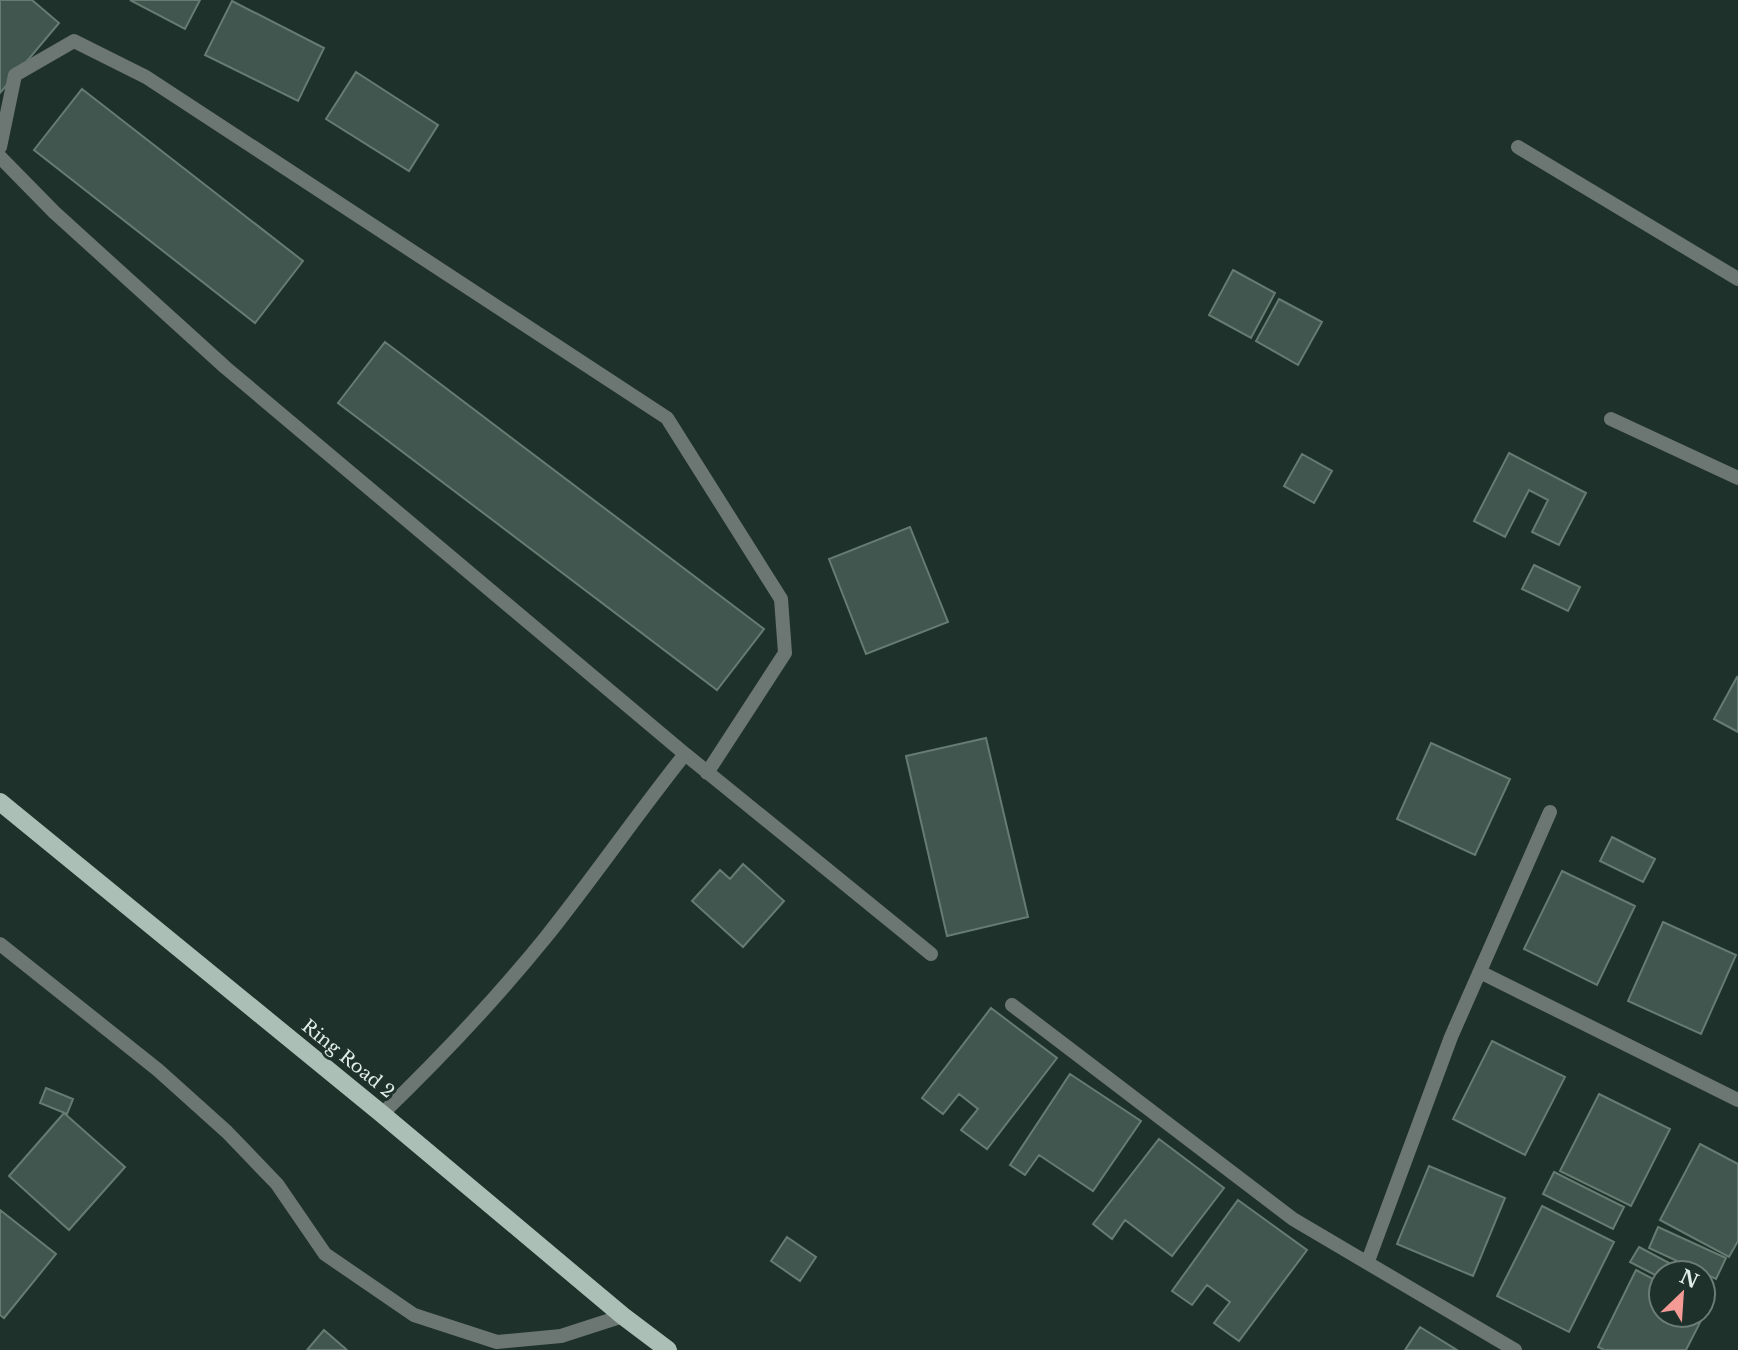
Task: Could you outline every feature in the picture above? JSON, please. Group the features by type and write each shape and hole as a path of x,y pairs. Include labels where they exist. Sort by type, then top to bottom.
{"main road":[{"name":"Ring Road 2","path":"0,802 382,1114 623,1316 668,1350"}],"street":[{"path":"0,147 15,75 74,40 146,77 667,418 781,599 785,653 707,773"},
{"path":"1518,147 1738,279"},
{"path":"0,157 54,212 226,368 707,773 931,954"},
{"path":"1611,419 1738,478"},
{"path":"382,1114 457,1041 523,964 685,754"},
{"path":"1368,1261 1451,1037 1550,812"},
{"path":"0,944 158,1070 227,1132 277,1184 325,1254 414,1315 496,1342 561,1336 623,1316"},
{"path":"1480,972 1738,1100"},
{"path":"1012,1004 1293,1219 1515,1350"}],"building":[{"path":"0,0 32,0 59,23 0,93"},
{"path":"130,0 200,0 185,29"},
{"path":"232,1 324,48 298,101 205,55"},
{"path":"356,72 438,125 409,171 326,119"},
{"path":"82,89 303,261 255,323 34,150"},
{"path":"1233,270 1275,293 1251,338 1209,315"},
{"path":"1279,299 1322,322 1298,365 1256,341"},
{"path":"385,342 764,629 717,690 338,403"},
{"path":"1509,453 1586,493 1559,545 1532,532 1548,500 1529,490 1505,537 1474,521"},
{"path":"1302,454 1332,471 1314,503 1284,486"},
{"path":"910,527 948,622 866,654 829,559"},
{"path":"1534,565 1580,587 1568,611 1522,589"},
{"path":"1738,678 1738,732 1714,719"},
{"path":"986,738 1028,917 947,936 906,756"},
{"path":"1431,743 1510,779 1475,855 1397,819"},
{"path":"1612,837 1655,859 1643,882 1600,861"},
{"path":"743,864 784,901 743,947 692,901 720,870 730,879"},
{"path":"1562,871 1635,906 1597,985 1524,949"},
{"path":"1663,922 1736,955 1701,1034 1628,1001"},
{"path":"991,1008 1057,1058 987,1149 961,1130 978,1109 959,1094 943,1114 922,1098"},
{"path":"1492,1041 1565,1077 1525,1155 1453,1119"},
{"path":"1070,1074 1141,1121 1093,1191 1039,1155 1025,1175 1010,1165"},
{"path":"46,1088 73,1099 67,1114 40,1103"},
{"path":"1599,1094 1670,1129 1631,1206 1560,1171"},
{"path":"64,1113 125,1167 69,1230 9,1176"},
{"path":"1159,1139 1224,1188 1172,1256 1125,1220 1112,1239 1093,1224"},
{"path":"1700,1144 1738,1164 1738,1241 1729,1257 1660,1220"},
{"path":"1429,1166 1505,1198 1473,1276 1397,1244"},
{"path":"1554,1172 1624,1207 1613,1229 1543,1194"},
{"path":"1238,1200 1307,1250 1239,1341 1214,1323 1230,1302 1207,1285 1192,1305 1172,1291"},
{"path":"1542,1206 1614,1242 1569,1332 1497,1296"},
{"path":"0,1210 56,1254 4,1318 0,1315"},
{"path":"1658,1227 1726,1258 1717,1277 1717,1259 1673,1259 1649,1248"},
{"path":"787,1237 816,1257 800,1281 771,1261"},
{"path":"1639,1247 1662,1259 1647,1259 1647,1271 1630,1262"},
{"path":"1636,1270 1647,1276 1647,1329 1697,1329 1686,1350 1604,1350 1598,1347"},
{"path":"1420,1327 1457,1350 1405,1350"},
{"path":"324,1330 347,1350 307,1350"}]}
